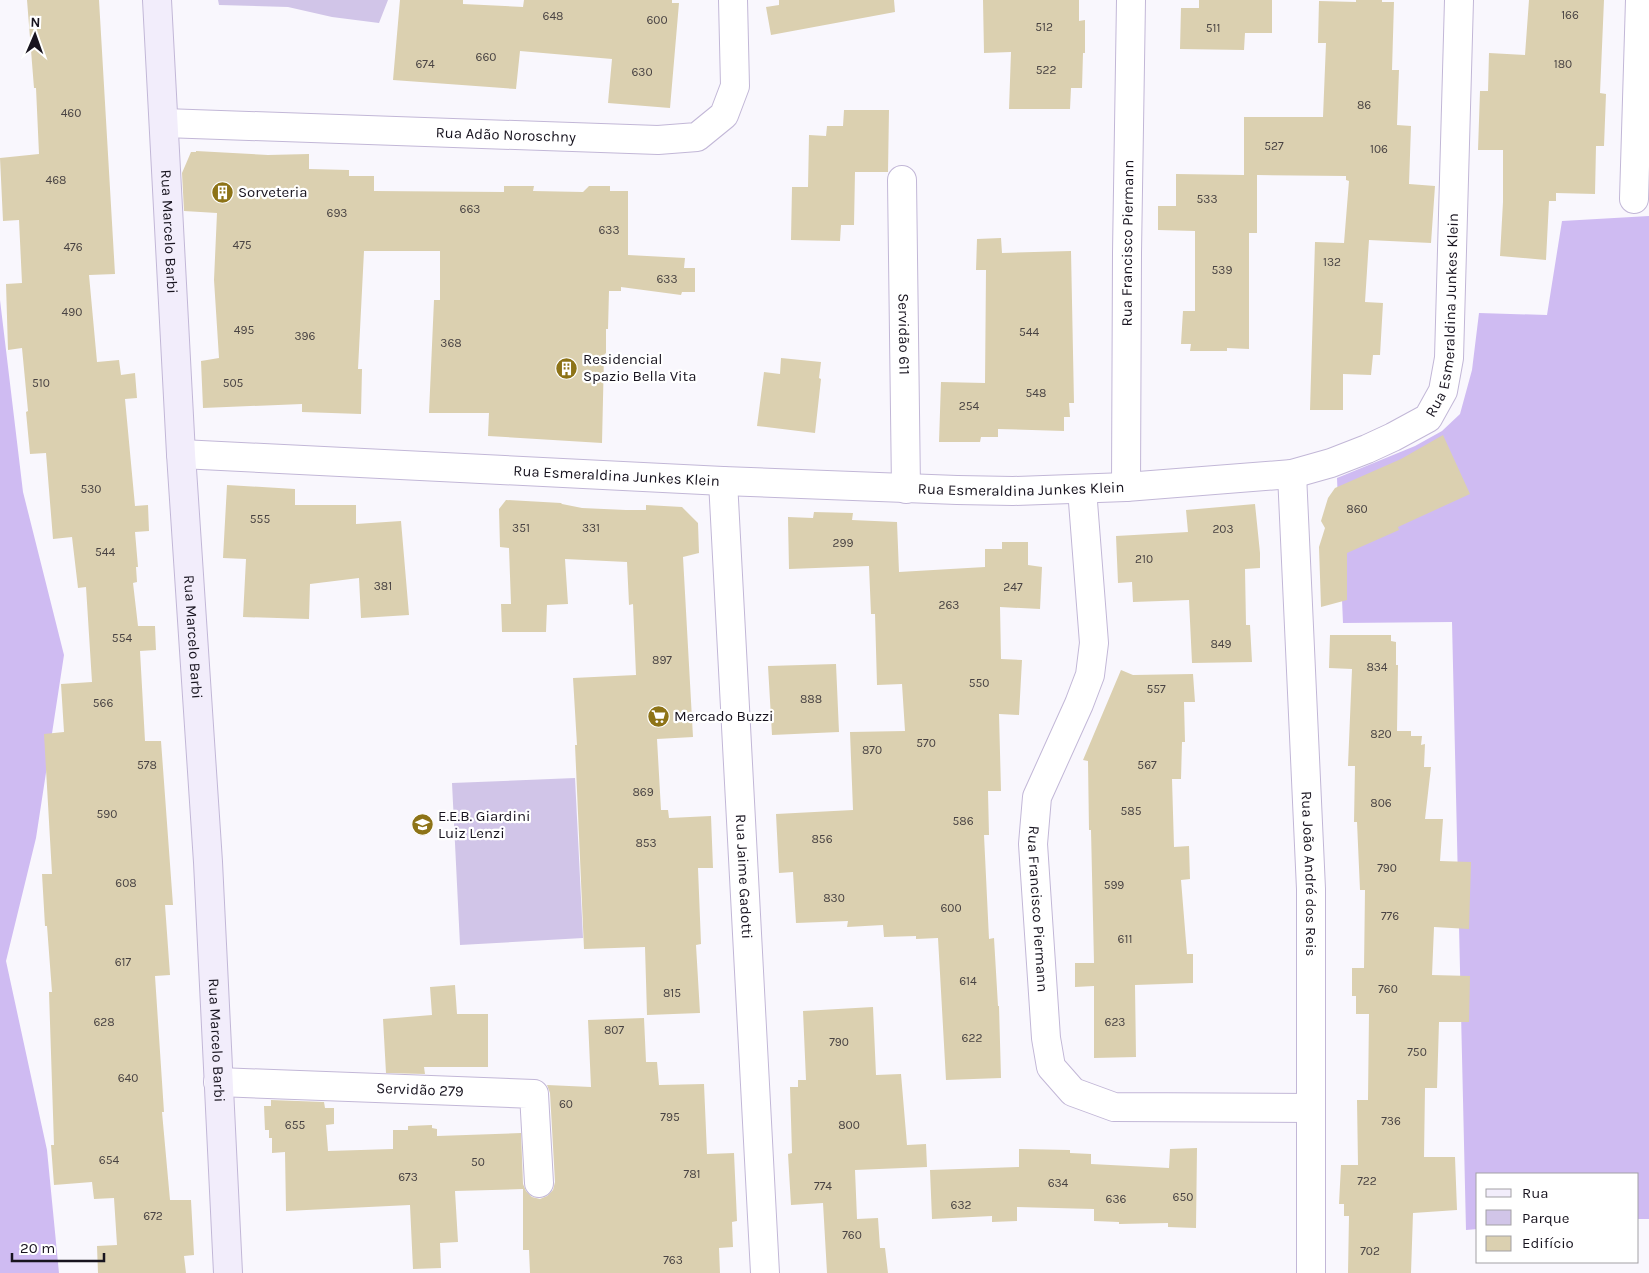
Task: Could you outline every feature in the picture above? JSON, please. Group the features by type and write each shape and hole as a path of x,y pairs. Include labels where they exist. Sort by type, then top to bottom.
{"street":[{"name":"Rua Marcelo Barbi","path":"157,0 181,454 208,862 228,1273"},
{"name":"Rua Adão Noroschny","path":"164,123 658,140 697,137 724,115 735,86 733,0"},
{"name":"Rua Francisco Piermann","path":"1126,487 1131,0"},
{"name":"Rua Esmeraldina Junkes Klein","path":"181,454 723,481 1004,491 1126,487 1292,474 1331,463 1393,437 1428,418 1443,391 1449,358 1459,0"},
{"path":"1634,199 1640,0"},
{"name":"Servidão 611","path":"902,180 906,489"},
{"name":"Rua João André dos Reis","path":"1292,474 1311,889 1311,1273"},
{"name":"Rua Jaime Gadotti","path":"723,481 765,1273"},
{"name":"Rua Francisco Piermann","path":"1082,489 1094,643 1090,675 1037,798 1033,844 1046,1038 1051,1067 1073,1092 1114,1107 1311,1108"},
{"name":"Servidão 279","path":"218,1082 534,1094 538,1183"}],"green space":[{"path":"218,0 388,0 379,23 332,17 288,7 219,5"},
{"path":"575,778 583,938 460,945 452,783"}],"shaded area":[{"path":"1649,216 1649,1219 1639,1219 1639,1173 1476,1173 1476,1229 1466,1230 1452,622 1343,623 1337,478 1415,446 1442,431 1460,414 1472,370 1479,313 1547,315 1562,221"},
{"path":"0,300 23,492 64,655 36,838 6,961 47,1150 59,1273 0,1273"}],"building":[{"path":"27,0 99,0 115,274 89,275 97,362 119,360 121,375 135,373 137,398 125,399 135,506 148,505 149,531 135,532 138,567 136,567 137,582 133,583 138,626 155,626 156,650 140,651 145,741 161,741 173,905 165,905 170,975 155,976 164,1112 162,1112 170,1200 191,1200 194,1255 184,1256 186,1273 98,1273 97,1246 117,1245 114,1198 94,1199 92,1182 54,1185 51,1145 54,1145 49,992 52,992 42,874 52,874 44,734 64,732 61,684 92,682 86,587 78,588 72,537 53,539 46,453 30,454 22,348 8,350 6,284 22,283 19,220 3,221 0,158 39,154 36,88 34,88"},
{"path":"400,0 463,0 463,4 523,7 524,0 672,0 672,3 679,3 670,108 608,103 612,59 520,51 516,89 393,80"},
{"path":"779,0 894,0 895,12 771,35 766,7 779,5"},
{"path":"983,0 1079,0 1079,21 1085,20 1085,53 1083,53 1082,88 1071,88 1070,109 1009,109 1011,52 984,53"},
{"path":"1199,0 1272,0 1272,33 1245,33 1244,50 1180,49 1181,8 1199,8"},
{"path":"1356,0 1394,2 1392,70 1399,70 1397,125 1411,126 1409,184 1435,186 1431,243 1369,240 1365,302 1383,303 1380,355 1373,355 1371,375 1343,374 1343,410 1310,410 1315,242 1344,243 1349,181 1346,180 1346,176 1257,175 1257,233 1249,233 1249,349 1227,348 1227,351 1190,351 1191,344 1181,344 1183,311 1195,311 1195,231 1158,230 1158,206 1176,206 1176,174 1244,175 1244,117 1323,117 1326,43 1318,43 1319,1 1356,2"},
{"path":"1529,0 1604,0 1600,93 1606,94 1604,146 1596,146 1595,194 1556,193 1556,201 1549,201 1546,260 1500,256 1503,150 1478,150 1480,91 1488,91 1489,53 1525,55"},
{"path":"844,110 889,110 888,172 855,172 854,225 841,225 840,241 791,240 792,187 808,187 809,135 826,136 827,126 843,126"},
{"path":"191,152 268,155 309,154 309,169 349,170 349,176 374,176 374,191 504,192 504,186 534,186 533,191 583,192 589,186 610,186 610,191 628,191 628,255 685,258 684,268 695,268 695,292 682,292 681,295 621,287 621,291 609,291 608,329 606,329 606,353 604,355 602,443 488,436 489,413 429,413 434,300 440,300 440,251 364,251 358,369 362,369 361,414 302,412 302,404 203,408 201,361 219,358 214,280 217,213 184,211 182,173"},
{"path":"1001,238 1002,253 1071,251 1074,403 1069,403 1070,417 1064,417 1064,431 998,429 998,437 981,437 980,442 939,442 941,382 985,383 986,270 976,270 977,239"},
{"path":"781,358 821,362 815,433 757,426 764,372 780,374"},
{"path":"1443,435 1470,494 1398,527 1399,530 1347,553 1347,600 1321,607 1319,547 1325,528 1321,521 1328,498 1335,488 1401,459"},
{"path":"227,485 295,489 295,505 356,505 356,524 401,521 409,615 361,618 359,578 310,584 309,619 243,617 246,559 223,558"},
{"path":"506,500 561,503 582,508 626,510 646,510 646,505 682,507 698,523 699,553 683,557 693,737 657,739 661,810 668,810 669,818 711,816 713,868 698,868 701,944 696,945 700,1013 647,1015 645,947 584,949 573,678 636,675 633,604 629,605 627,562 565,559 568,604 547,605 546,632 502,632 501,604 511,604 509,548 500,547 499,509"},
{"path":"1255,504 1260,568 1245,569 1246,625 1250,625 1252,662 1192,663 1189,600 1133,602 1132,582 1118,583 1116,536 1188,532 1186,510"},
{"path":"814,512 853,513 852,520 897,522 899,572 985,567 985,549 1002,549 1002,542 1028,542 1028,565 1042,567 1040,609 1000,607 1001,659 1022,660 1019,715 999,714 1001,791 988,791 989,835 984,835 989,939 994,938 999,1006 1001,1078 946,1080 938,938 916,939 916,936 884,937 883,925 847,927 848,921 796,923 793,872 779,873 776,814 853,810 850,732 905,731 902,684 877,685 875,614 871,614 869,566 789,569 788,517 813,518"},
{"path":"1330,635 1391,635 1391,641 1396,642 1396,665 1398,665 1397,731 1411,731 1411,736 1422,736 1421,745 1425,744 1424,767 1431,767 1425,819 1443,819 1440,861 1471,862 1469,929 1434,927 1432,975 1470,976 1469,1022 1439,1022 1437,1088 1425,1088 1424,1157 1455,1157 1457,1210 1413,1213 1411,1273 1348,1273 1349,1216 1344,1216 1344,1204 1339,1204 1341,1165 1358,1165 1357,1100 1368,1100 1369,1014 1356,1014 1356,996 1352,996 1352,968 1364,968 1365,890 1360,890 1357,822 1354,822 1355,766 1348,766 1352,669 1329,668"},
{"path":"836,664 839,732 772,735 768,666"},
{"path":"1121,670 1133,675 1193,674 1195,702 1184,702 1185,742 1182,742 1181,779 1172,779 1174,847 1189,846 1190,879 1181,880 1187,954 1193,954 1193,983 1135,985 1136,1057 1094,1058 1094,986 1075,987 1075,963 1094,963 1088,761 1083,760"},
{"path":"455,985 457,1014 488,1014 488,1067 424,1067 425,1074 386,1073 383,1019 432,1015 430,987"},
{"path":"873,1007 876,1075 901,1074 907,1145 926,1144 927,1167 855,1170 857,1219 878,1218 880,1248 885,1248 888,1273 827,1273 823,1203 791,1205 788,1154 792,1153 790,1087 798,1087 798,1080 806,1080 803,1011"},
{"path":"644,1018 646,1062 657,1062 659,1085 704,1084 707,1154 734,1153 737,1221 732,1222 733,1247 719,1248 720,1273 530,1273 529,1250 523,1250 523,1189 455,1191 458,1242 440,1243 441,1268 413,1269 410,1205 286,1211 285,1152 272,1153 272,1138 269,1138 269,1130 265,1130 264,1106 271,1106 271,1100 324,1102 325,1108 334,1108 334,1124 326,1125 328,1151 393,1149 393,1130 408,1130 408,1126 432,1125 432,1128 437,1129 437,1136 521,1133 523,1184 526,1191 532,1197 540,1199 547,1196 553,1190 555,1182 550,1093 547,1085 591,1087 588,1020"},
{"path":"1197,1148 1196,1228 1168,1227 1168,1223 1119,1224 1119,1222 1094,1221 1094,1209 1017,1207 1017,1221 992,1222 992,1216 932,1219 930,1170 1019,1167 1019,1149 1070,1150 1070,1153 1091,1154 1091,1164 1169,1168 1170,1149"}],"place":[{"name":"Sorveteria","path":"222,192"},
{"name":"Residencial Spazio Bella Vita","path":"567,368"},
{"name":"Mercado Buzzi","path":"658,716"},
{"name":"E.E.B. Giardini Luiz Lenzi","path":"422,825"}]}
